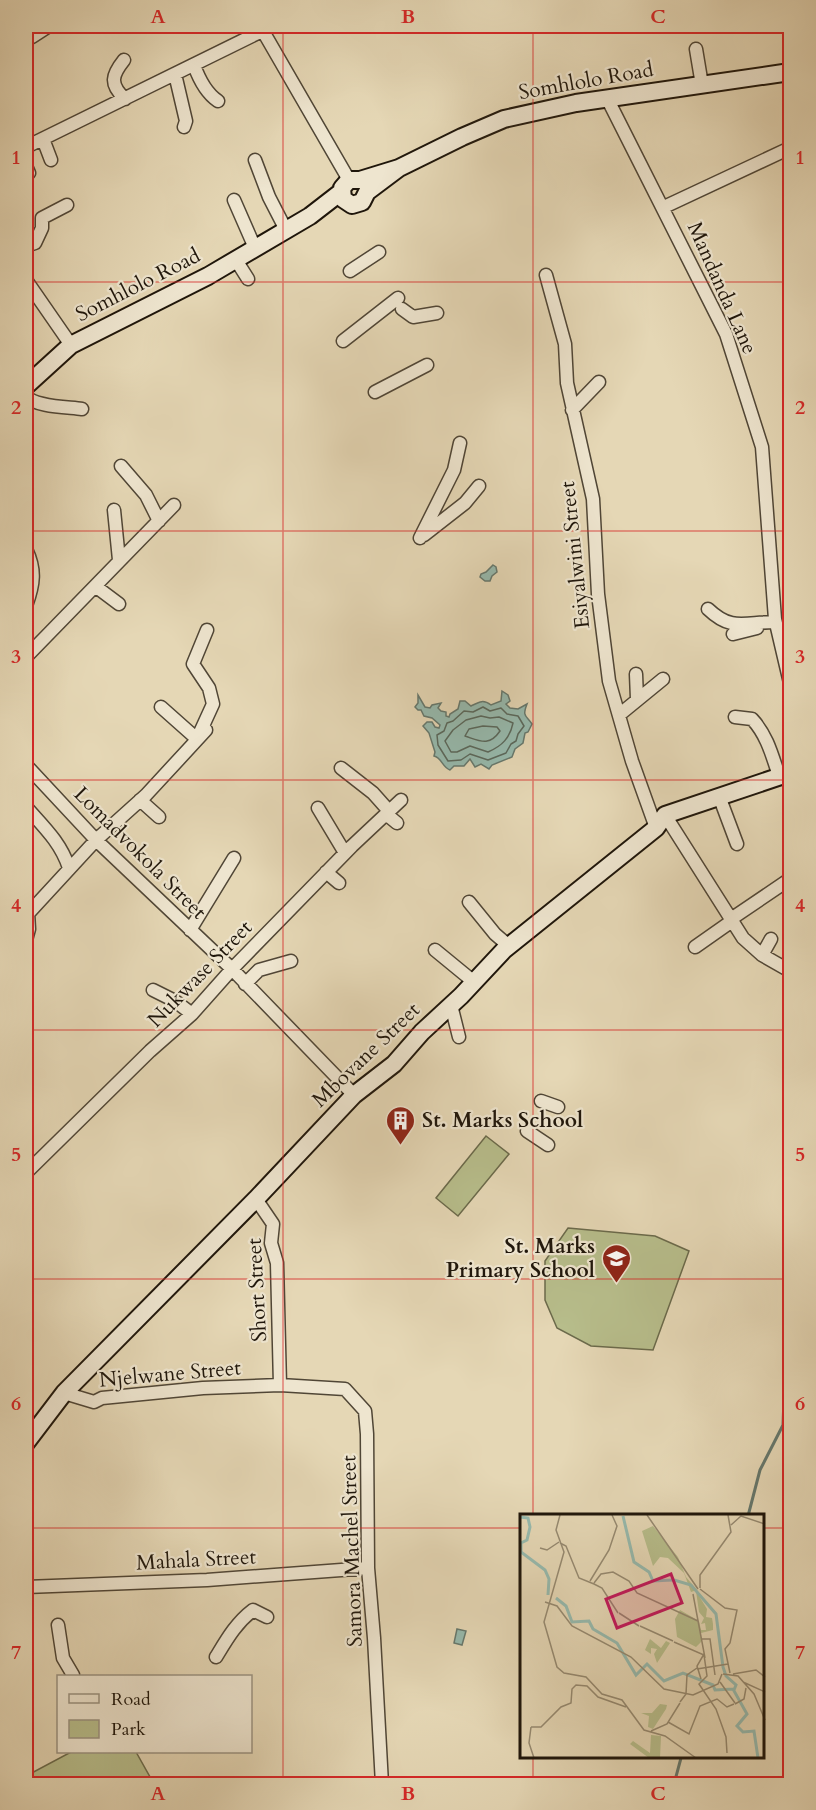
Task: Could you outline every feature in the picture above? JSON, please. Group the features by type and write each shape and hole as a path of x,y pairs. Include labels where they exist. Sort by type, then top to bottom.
{"street":[{"path":"32,37 49,26"},
{"path":"26,147 194,65 261,28 353,190"},
{"path":"696,49 702,85"},
{"path":"124,60 115,71 114,83 117,91 125,99"},
{"path":"194,65 198,77 210,95 219,101"},
{"name":"Somhlolo Road","path":"26,386 71,345 208,276 353,190 504,119 607,98 790,72"},
{"path":"175,74 186,121 183,127"},
{"name":"Mandanda Lane","path":"607,98 664,207 726,334 762,447 776,622 790,683"},
{"path":"43,139 51,160"},
{"path":"664,207 790,148"},
{"path":"255,160 269,197 286,230"},
{"path":"234,200 255,248"},
{"path":"26,246 35,243 42,228 42,218 68,205"},
{"path":"350,271 379,252"},
{"path":"236,260 248,279"},
{"name":"Esiyalwini Street","path":"546,274 565,344 567,383 593,499 599,603 609,681 619,715 660,821 743,938 762,955 790,971"},
{"path":"26,280 71,345"},
{"path":"343,341 400,304 413,317 437,313"},
{"path":"375,392 427,365"},
{"path":"572,410 599,382"},
{"path":"26,396 29,400 47,405 82,409"},
{"path":"460,444 454,470 420,537 465,503 479,486"},
{"path":"121,466 146,495 159,521"},
{"path":"26,657 174,505"},
{"path":"114,510 119,560"},
{"path":"26,549 32,561 33,586 26,606"},
{"path":"95,586 119,604"},
{"path":"708,609 720,621 731,624 776,622"},
{"path":"733,634 776,622"},
{"path":"26,940 27,914 96,840 140,800 201,734 213,704 209,688 193,664 207,630"},
{"path":"636,674 638,699"},
{"path":"619,715 663,679"},
{"path":"161,707 201,734"},
{"path":"735,717 752,719 761,729 786,777"},
{"name":"Lomadvokola Street","path":"26,765 96,840 232,969 354,1095"},
{"path":"342,768 373,793 397,823"},
{"name":"Mbovane Street","path":"27,1438 64,1393 256,1199 354,1095 394,1064 422,1032 509,946 660,821 719,796 786,777"},
{"path":"719,796 737,844"},
{"path":"140,800 159,817"},
{"name":"Nukwase Street","path":"26,1173 150,1051 192,1014 326,872 401,800"},
{"path":"27,808 54,838 69,868"},
{"path":"318,808 345,853"},
{"path":"190,930 234,858"},
{"path":"326,872 339,883"},
{"path":"695,947 790,879"},
{"path":"469,902 495,934 509,946"},
{"path":"762,955 771,939"},
{"path":"435,950 474,982"},
{"path":"245,984 259,970 291,961"},
{"path":"153,990 175,1001 192,1014"},
{"path":"451,1005 459,1037"},
{"path":"541,1101 558,1107"},
{"path":"527,1131 548,1145"},
{"name":"Short Street","path":"256,1199 273,1224 271,1243 277,1263 280,1385"},
{"name":"Njelwane Street","path":"64,1393 94,1402 102,1398 203,1388 280,1385"},
{"name":"Samora Machel Street","path":"280,1385 345,1389 365,1411 368,1568 382,1785"},
{"name":"Mahala Street","path":"26,1587 207,1580 368,1568"},
{"path":"216,1657 244,1617 254,1610 267,1617"},
{"path":"58,1625 63,1658 73,1675"}],"green space":[{"path":"486,1136 509,1154 458,1216 436,1198"},
{"path":"568,1228 655,1236 689,1251 653,1350 591,1346 557,1328 545,1300 545,1261"},
{"path":"69,1753 137,1753 154,1784 26,1784 26,1776"}],"water":[{"path":"493,565 497,572 490,581 485,581 480,577 481,574"},
{"path":"502,691 508,695 510,701 506,704 510,708 518,709 527,704 525,714 532,724 525,733 523,743 515,749 512,757 492,765 489,769 481,764 475,767 470,759 464,766 447,769 434,756 435,752 429,733 423,726 427,722 432,722 435,727 439,728 440,725 432,718 424,716 421,710 415,707 418,703 418,695 425,707 430,708 432,705 441,703 438,708 446,712 446,716 449,717 458,709 460,701 465,701 471,706 479,702 491,705 501,701"},
{"path":"457,1629 466,1631 462,1645 454,1643"}],"waterway":[{"path":"749,1514 760,1470 783,1425 786,1342 790,1334"},
{"path":"674,1784 681,1759"}],"place":[{"name":"St. Marks School","path":"401,1146"},
{"name":"St. Marks Primary School","path":"616,1284"}]}
